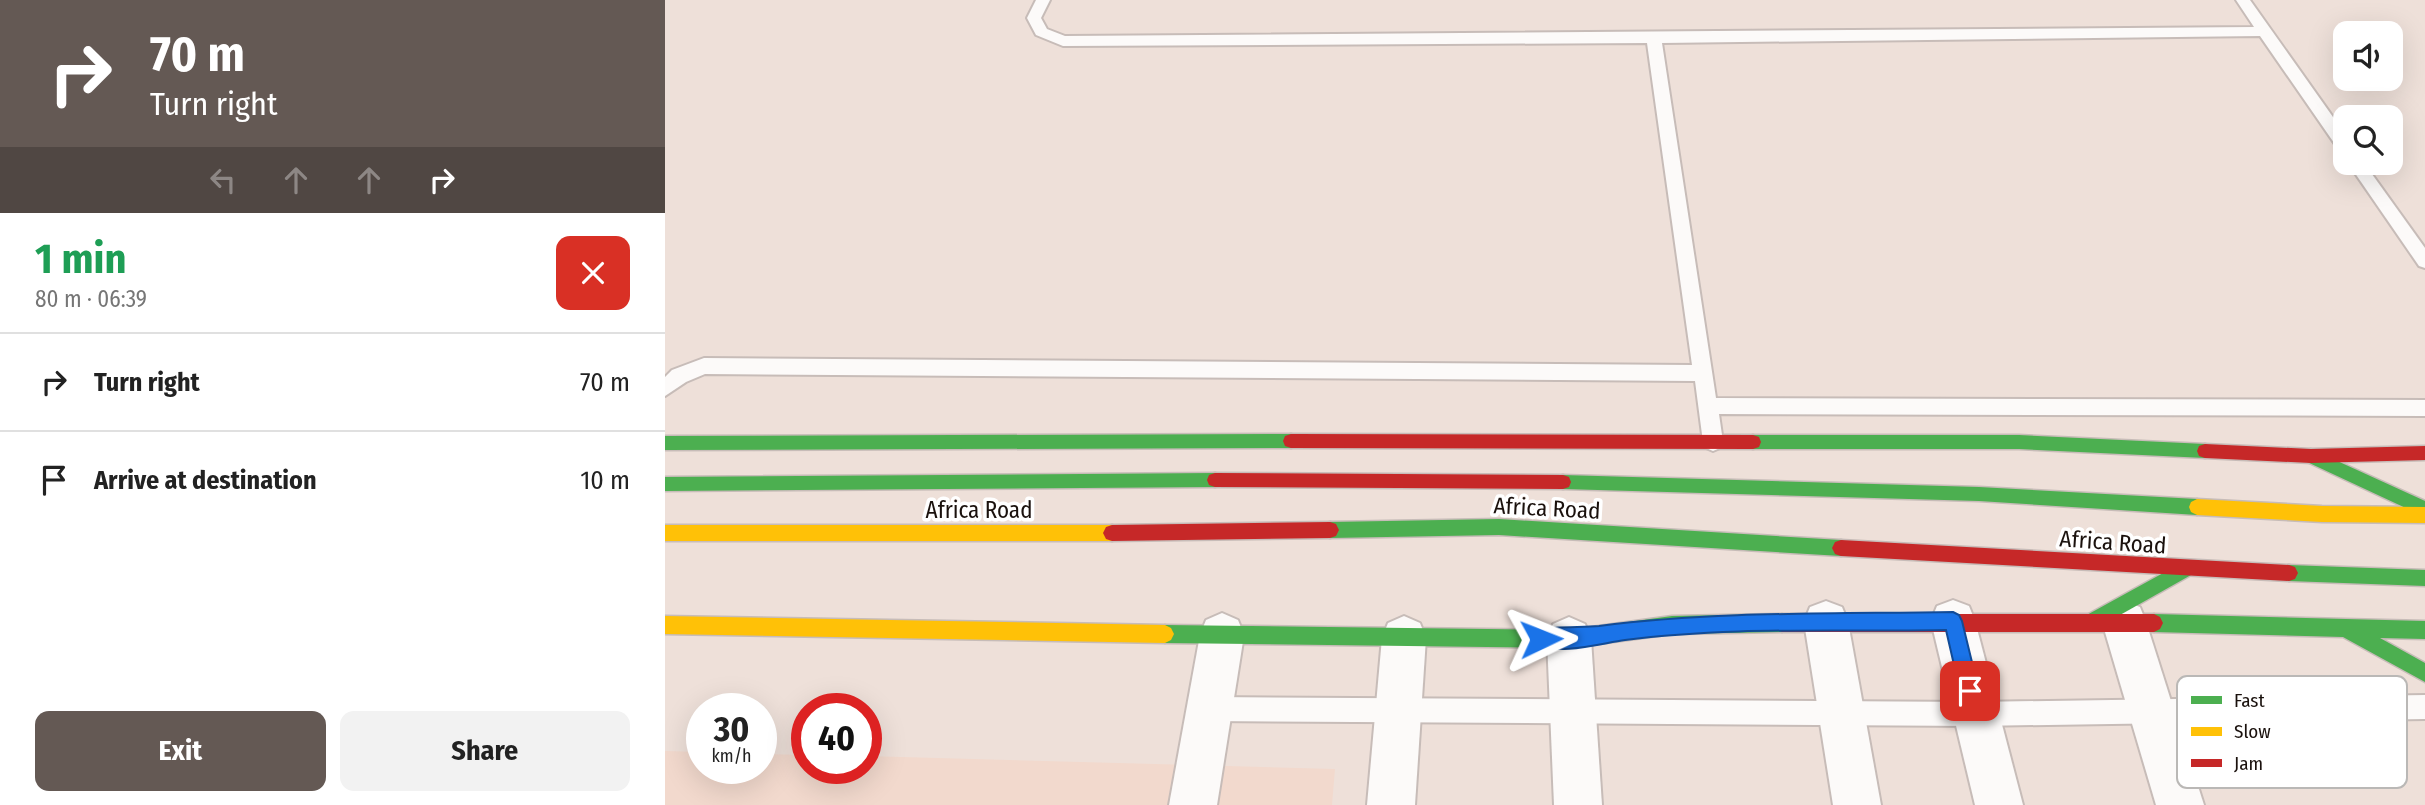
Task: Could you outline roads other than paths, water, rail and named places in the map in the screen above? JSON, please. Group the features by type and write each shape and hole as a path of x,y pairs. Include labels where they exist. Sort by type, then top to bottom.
{"main road":[{"path":"665,443 885,440 2019,442 2311,456 2425,453"},
{"path":"2311,456 2425,509"},
{"name":"Africa Road","path":"665,484 1133,480 1621,482 1979,494 2322,514 2425,515"},
{"name":"Africa Road","path":"665,533 1120,533 1499,527 2185,569 2425,578"},
{"path":"2108,622 2185,569"},
{"path":"665,625 1569,639 1672,625 1826,622 2108,622 2425,630"},
{"path":"2345,628 2425,673"}],"street":[{"path":"1953,621 1999,805"},
{"path":"1826,622 1857,805"},
{"path":"2108,622 2151,710 2181,805"},
{"path":"1193,805 1222,635"},
{"path":"1391,805 1404,638"},
{"path":"1569,639 1578,805"}],"lane":[{"path":"1043,0 1034,18 1041,32 1063,41 2265,31"},
{"path":"2243,0 2333,129"},
{"path":"1654,38 1713,442"},
{"path":"2364,175 2425,261"},
{"path":"665,388 679,376 704,366 1703,373"},
{"path":"1708,406 2425,408"},
{"path":"2407,707 2425,707"},
{"path":"1210,709 1841,714 2177,710"}]}
